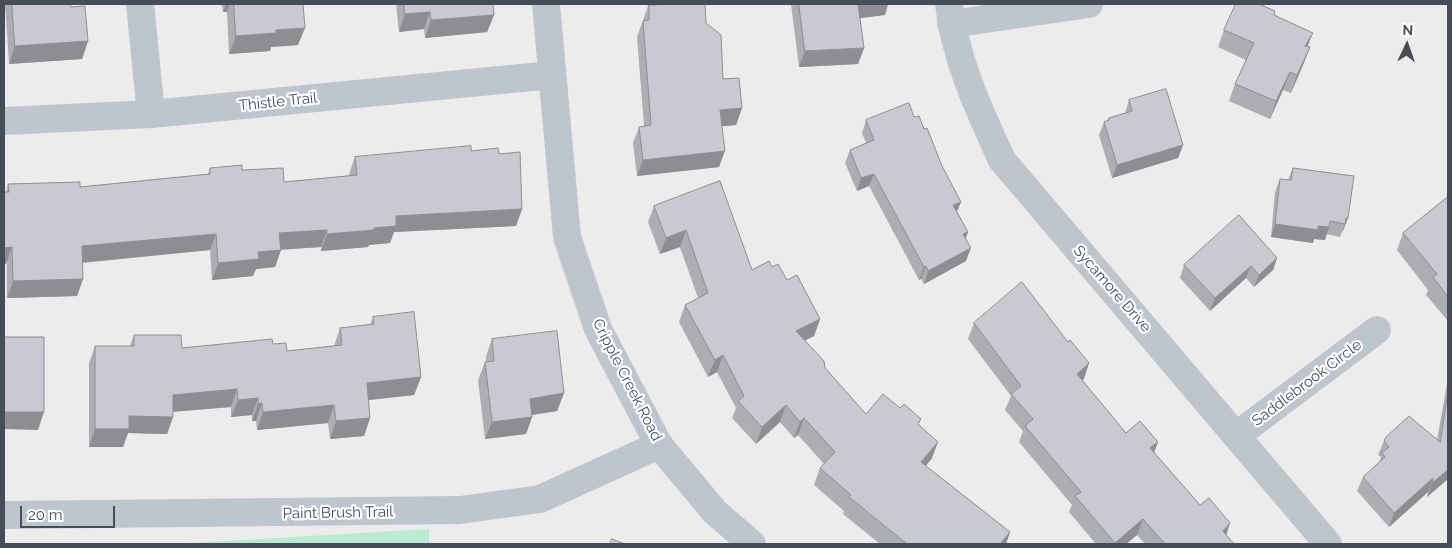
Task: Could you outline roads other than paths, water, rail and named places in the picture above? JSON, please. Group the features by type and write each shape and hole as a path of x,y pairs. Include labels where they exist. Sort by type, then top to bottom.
{"street":[{"path":"140,4 151,114"},
{"name":"Cripple Creek Road","path":"546,4 567,237 598,329 659,445 716,512 752,544"},
{"path":"950,14 1089,4"},
{"name":"Sycamore Drive","path":"950,14 970,90 1002,160 1328,544"},
{"name":"Thistle Trail","path":"4,120 151,114 552,76"},
{"name":"Saddlebrook Circle","path":"1237,435 1377,330"},
{"name":"Paint Brush Trail","path":"4,515 460,510 540,499 659,445"}]}
